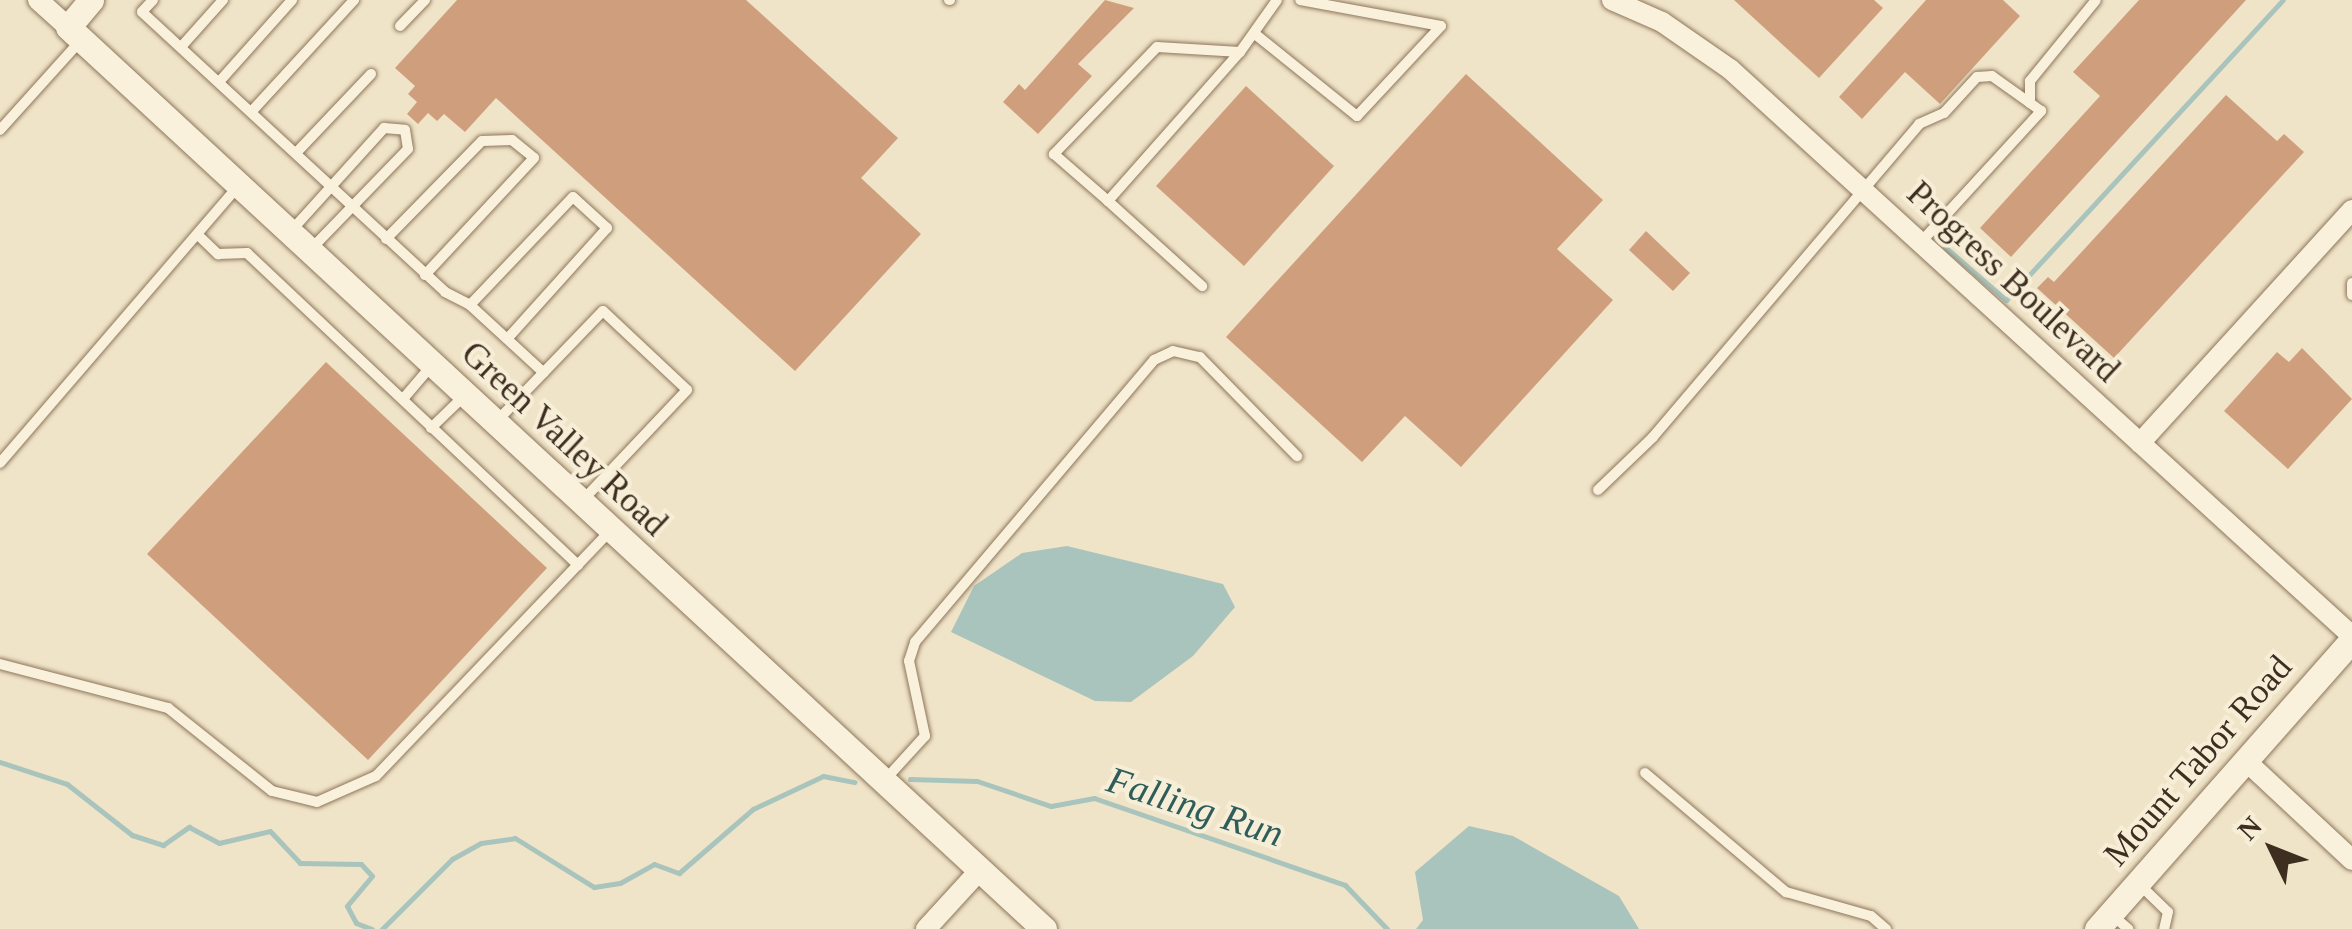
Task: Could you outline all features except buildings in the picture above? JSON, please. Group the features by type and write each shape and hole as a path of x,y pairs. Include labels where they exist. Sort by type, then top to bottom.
{"street":[{"name":"Green Valley Road","path":"38,0 1044,929"},
{"path":"75,33 91,0"},
{"name":"Progress Boulevard","path":"1612,0 1662,22 1730,68 2351,641"},
{"path":"2140,443 2352,210"},
{"name":"Mount Tabor Road","path":"2112,924 2138,882 2351,641"},
{"path":"2246,761 2352,860"},
{"path":"926,929 980,871"}],"lane":[{"path":"154,0 142,12 425,274 470,305 544,373"},
{"path":"181,47 223,0"},
{"path":"219,82 292,0"},
{"path":"252,111 354,0"},
{"path":"400,26 424,0"},
{"path":"1108,201 1240,52 1277,0"},
{"path":"1255,34 1357,116 1441,26 1300,0"},
{"path":"2030,103 2030,81 2096,0"},
{"path":"0,130 75,33"},
{"path":"1202,286 1054,154 1156,47 1240,52"},
{"path":"296,154 371,74"},
{"path":"1598,490 1866,191 1919,124 1944,113 1977,78 1992,76 2040,111 1922,242"},
{"path":"289,232 384,128 405,130 408,149 309,251"},
{"path":"386,238 473,146 502,138 534,158 425,274"},
{"path":"0,463 239,185"},
{"path":"470,305 573,197 608,228 507,339"},
{"path":"198,234 218,254 247,254 578,565"},
{"path":"2352,284 2352,295"},
{"path":"496,422 603,311 687,390 581,502"},
{"path":"883,782 925,736 909,661 915,642 1154,360 1173,352 1200,357 1297,456"},
{"path":"403,399 432,366"},
{"path":"431,428 466,394"},
{"path":"0,664 168,708 272,791 318,802 376,776 611,530"},
{"path":"1644,773 1786,892 1871,916 1886,929"},
{"path":"2138,882 2168,912 2164,929"}],"water":[{"path":"1067,546 1223,584 1235,607 1193,656 1131,702 1095,701 951,632 974,586 1022,553"},
{"path":"1469,826 1513,836 1619,896 1639,929 1416,929 1423,920 1415,872"}],"waterway":[{"path":"1945,247 2006,300 2283,0"},
{"name":"Falling Run","path":"0,762 67,784 132,835 163,845 189,827 219,843 270,831 300,863 361,864 372,876 347,906 356,923 372,929"},
{"name":"Falling Run","path":"382,929 452,859 481,843 515,838 594,887 620,883 654,864 679,873 753,809 823,776 854,782"},
{"name":"Falling Run","path":"910,779 977,781 1051,806 1094,798 1345,885 1387,929"}]}
